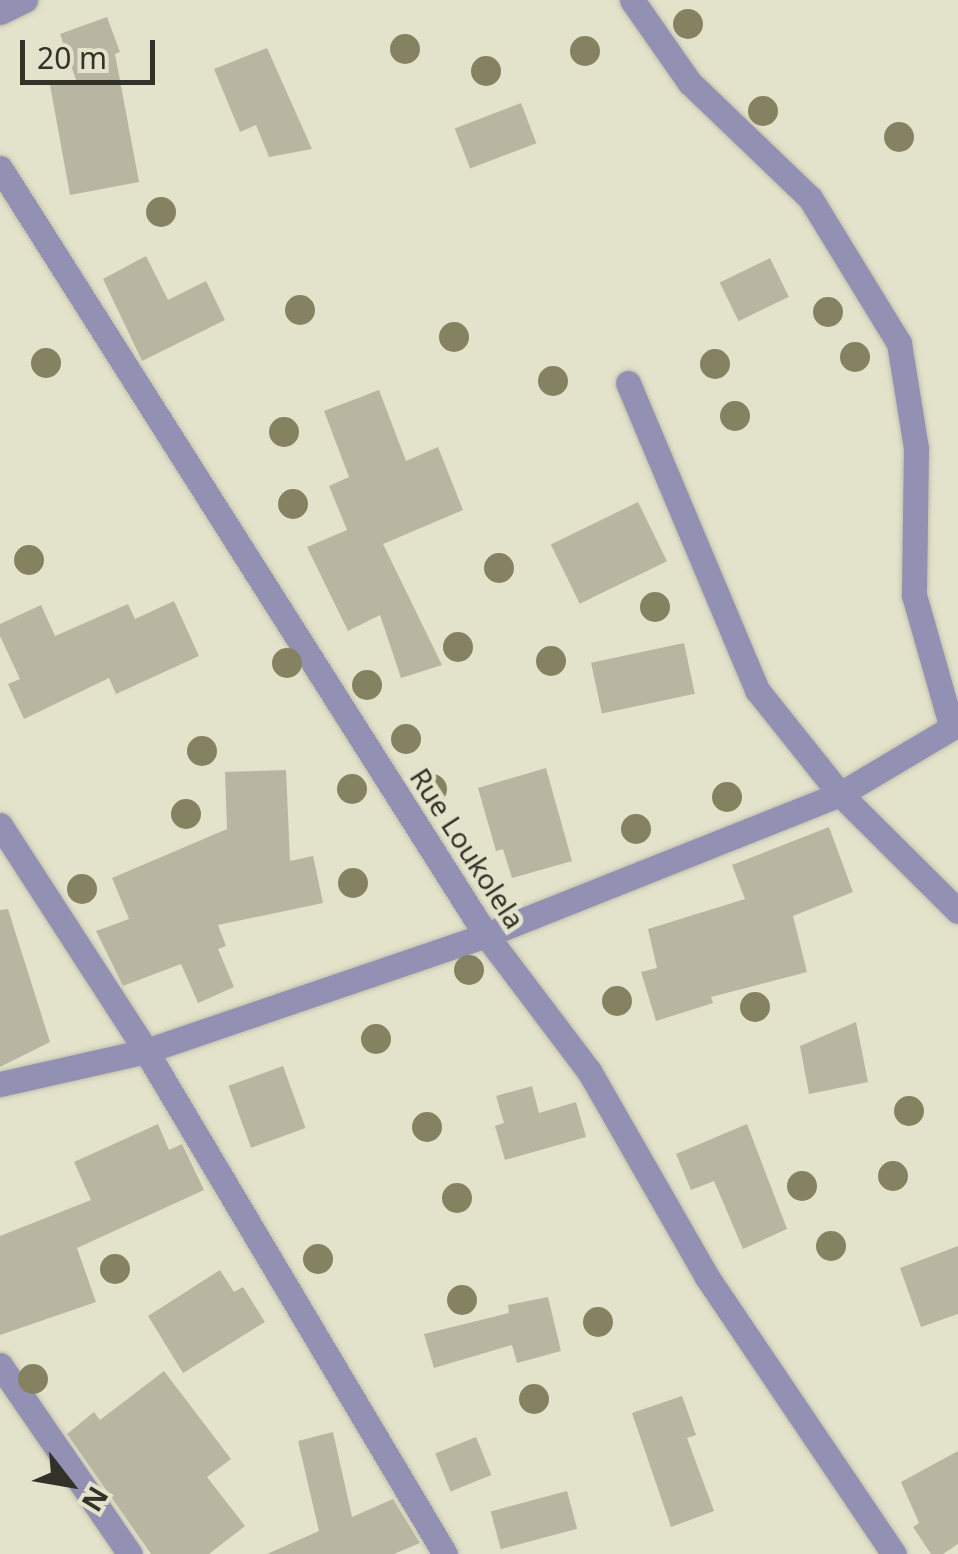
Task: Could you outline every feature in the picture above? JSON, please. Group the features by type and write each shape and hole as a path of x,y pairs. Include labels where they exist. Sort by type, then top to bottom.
{"street":[{"path":"0,12 26,0"},
{"path":"0,1084 146,1051 486,934 840,794 954,724 914,595 916,448 899,343 810,198 690,83 632,0"},
{"name":"Rue Loukolela","path":"0,168 486,934 588,1071 707,1277 894,1554"},
{"path":"628,383 757,690 840,794 958,911"},
{"path":"0,825 146,1051 445,1554"},
{"path":"0,1366 130,1554"}],"building":[{"path":"107,17 120,52 115,54 139,182 70,195 50,85 76,80 60,34"},
{"path":"267,48 312,149 269,157 256,125 240,132 214,69"},
{"path":"521,103 536,143 470,169 455,128"},
{"path":"146,256 168,300 206,281 225,320 142,361 103,279"},
{"path":"770,258 789,297 739,321 720,283"},
{"path":"379,390 406,461 438,447 463,510 383,544 442,665 401,678 380,615 348,631 307,547 347,530 329,486 349,477 324,411"},
{"path":"638,502 667,561 580,604 551,545"},
{"path":"174,601 199,656 116,694 109,678 24,719 8,684 20,679 0,636 0,624 41,605 55,636 128,604 135,619"},
{"path":"684,643 695,694 602,714 591,663"},
{"path":"546,768 572,861 512,878 503,849 496,851 478,788"},
{"path":"286,770 290,861 313,856 323,903 218,925 226,946 218,949 234,987 198,1003 181,964 123,986 96,931 129,919 112,878 227,829 225,772"},
{"path":"829,827 853,892 793,916 807,972 711,997 713,1003 656,1021 641,972 657,968 648,929 745,899 732,865"},
{"path":"8,909 50,1042 0,1067 0,910"},
{"path":"856,1022 868,1082 809,1094 800,1046"},
{"path":"283,1066 306,1128 251,1148 228,1086"},
{"path":"532,1086 539,1113 576,1102 586,1137 505,1160 495,1126 504,1123 496,1096"},
{"path":"158,1124 169,1150 182,1144 204,1190 77,1248 96,1302 0,1335 0,1236 91,1200 74,1162"},
{"path":"747,1124 787,1229 743,1249 714,1181 691,1190 676,1154"},
{"path":"958,1246 958,1314 921,1327 900,1268"},
{"path":"220,1270 234,1292 243,1287 265,1322 183,1373 148,1316"},
{"path":"548,1297 561,1351 517,1363 512,1345 434,1368 424,1334 509,1313 508,1305"},
{"path":"164,1371 231,1459 207,1477 245,1526 209,1554 151,1554 67,1434 94,1412 100,1420"},
{"path":"682,1396 696,1435 687,1438 714,1511 671,1527 632,1413"},
{"path":"333,1432 352,1517 393,1499 420,1543 394,1554 267,1554 319,1531 298,1441"},
{"path":"476,1437 491,1475 451,1491 435,1453"},
{"path":"958,1451 958,1544 943,1554 931,1554 913,1527 919,1523 901,1482"},
{"path":"567,1491 577,1529 501,1549 491,1511"}]}
